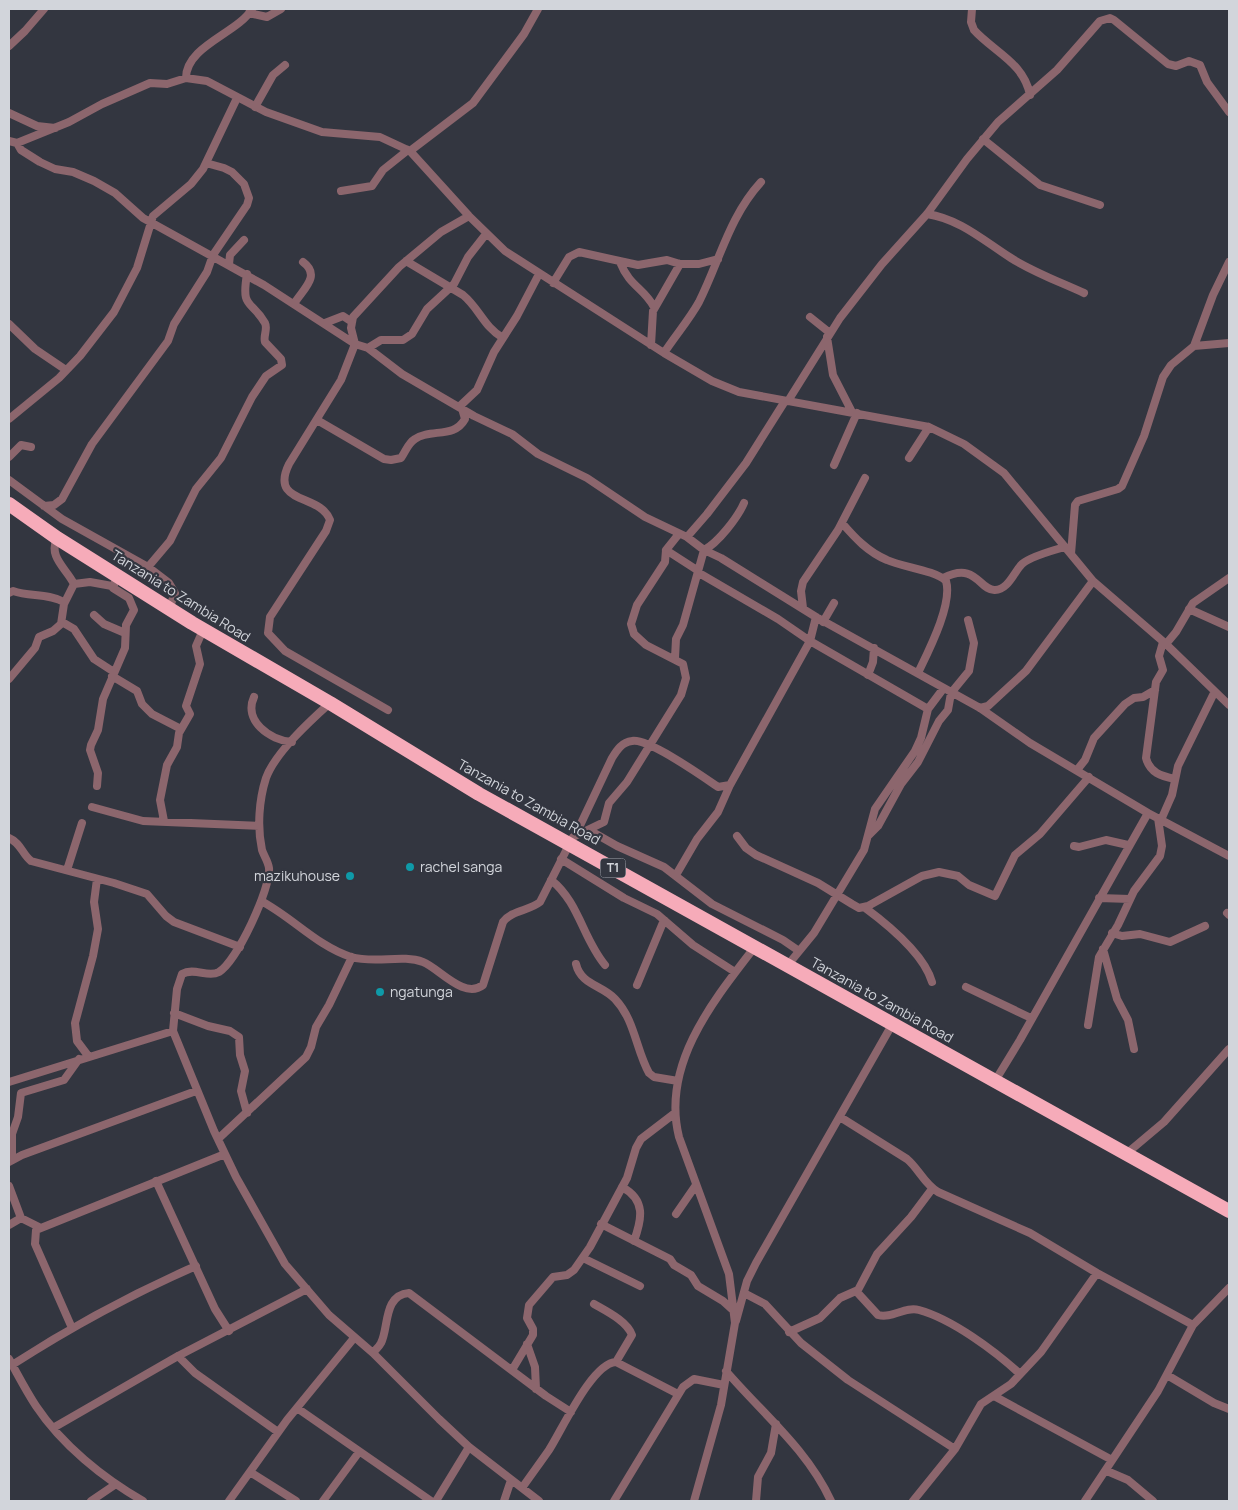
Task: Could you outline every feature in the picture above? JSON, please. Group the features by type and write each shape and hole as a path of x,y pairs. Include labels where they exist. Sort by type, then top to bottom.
{"highway":[{"name":"Tanzania to Zambia Road","path":"9,504 115,581 169,609 330,703 424,762 572,839 754,948 893,1023 1229,1211"}],"street":[{"path":"9,46 26,31 44,9"},
{"path":"186,78 189,68 202,50 250,11 267,17 281,9"},
{"path":"341,191 372,186 383,170 473,103 524,34 538,9"},
{"path":"972,9 971,22 974,30 1017,69 1026,82 1030,95"},
{"path":"572,839 604,822 610,803 627,782 651,745 674,708 686,681 683,664 675,658 660,654 646,645 634,634 631,624 637,605 665,562 666,550 707,514 746,463 828,335 882,264 927,214 944,188 983,139 1006,114 1057,70 1093,27 1100,21 1110,18 1132,33 1168,64 1176,66 1189,61 1200,65 1207,82 1229,112"},
{"path":"255,107 273,75 286,65"},
{"path":"17,144 57,128 150,83 167,84 186,78 207,82 255,107 322,132 380,137 409,150 486,234 505,250 553,284 651,345 731,390 929,428 964,444 1004,473 1093,581 1164,643 1229,705"},
{"path":"9,419 66,370 92,342 121,301 137,268 153,216 191,184 206,163 237,98"},
{"path":"9,113 37,126 57,128"},
{"path":"983,139 1040,185 1100,205"},
{"path":"9,141 17,144 21,150 40,162 55,169 73,172 115,193 152,223 247,274 355,344 368,348 402,374 461,408 512,434 538,454 587,478 645,517 722,558 804,608 823,622 874,648 943,689 980,708 1030,743 1148,813 1229,856"},
{"path":"44,506 54,505 62,499 92,444 168,341 174,324 207,272 213,256 247,205 249,198 244,184 232,172 206,163"},
{"path":"664,353 692,314 735,217 746,198 761,182"},
{"path":"927,214 966,228 1011,258 1084,293"},
{"path":"388,710 285,651 276,644 268,631 270,617 329,524 329,518 324,512 288,491 284,481 290,464 340,380 355,344 352,322 367,300 406,261 440,232 469,216"},
{"path":"368,348 381,340 406,338 434,301 451,287 468,257 486,234"},
{"path":"228,264 230,255 244,240"},
{"path":"553,284 564,263 573,254 584,251 620,262 646,265 667,260 680,264 699,264 718,259"},
{"path":"406,261 451,287 470,301 487,326 502,338"},
{"path":"294,304 307,287 311,277 309,267 303,262"},
{"path":"620,262 632,284 644,293 654,307"},
{"path":"1071,554 1075,505 1078,501 1118,489 1122,486 1144,436 1163,377 1171,365 1194,346 1213,295 1229,262"},
{"path":"651,345 654,307 680,264"},
{"path":"148,567 170,541 196,489 221,458 252,397 266,376 282,365 280,357 265,342 265,324 246,300 244,288 247,274"},
{"path":"317,420 384,459 391,460 401,458 414,439 447,432 459,427 465,419 461,405 477,390 491,357 539,274"},
{"path":"325,323 343,316 352,322"},
{"path":"810,317 828,335 833,374 855,413"},
{"path":"9,324 35,349 66,370"},
{"path":"1194,346 1229,343"},
{"path":"834,465 855,413"},
{"path":"909,458 929,428"},
{"path":"9,457 22,445 31,447"},
{"path":"804,608 800,591 803,582 842,523 865,478"},
{"path":"9,480 87,534 163,577 173,589 174,598 169,609"},
{"path":"675,658 676,639 704,550 718,541 730,524 737,518 744,503"},
{"path":"842,523 863,546 879,556 943,578 964,573 979,579 990,589 995,590 1006,586 1025,561 1065,546"},
{"path":"57,538 54,550 56,557 74,584"},
{"path":"666,550 698,572 778,618 810,641 928,709"},
{"path":"918,673 940,623 947,588 943,578"},
{"path":"1175,779 1153,771 1149,767 1146,758 1155,690 1163,670 1159,656 1164,643 1176,632 1189,609 1202,596 1229,578"},
{"path":"74,584 115,581 114,589 129,598 133,606 125,633 125,648 101,705 98,730 90,748 98,773 97,786"},
{"path":"980,708 988,706 1026,671 1093,581"},
{"path":"9,679 35,648 39,638 56,629 62,622 64,602 74,584"},
{"path":"9,593 13,591 31,596 49,596 64,602"},
{"path":"823,622 834,603"},
{"path":"1189,609 1229,627"},
{"path":"94,615 110,627 125,633"},
{"path":"676,875 697,839 718,812 730,785 810,641 816,617"},
{"path":"868,836 878,826 901,784 918,762 939,721 948,710 951,692 969,671 973,654 973,635 968,620"},
{"path":"62,622 74,629 94,659 136,690 142,704 152,714 181,729"},
{"path":"164,821 161,810 161,796 167,765 177,747 181,729 190,714 186,706 200,668 200,659 196,646 203,630"},
{"path":"868,675 873,662 874,648"},
{"path":"787,966 814,933 864,850 875,809 915,751 921,738 928,709 943,689"},
{"path":"1077,770 1085,760 1094,738 1125,704 1134,698 1143,697 1155,690"},
{"path":"1088,1025 1097,965 1103,949 1130,899 1160,856 1162,846 1160,819 1170,802 1181,760 1214,692"},
{"path":"254,697 250,708 255,722 271,736 292,742"},
{"path":"330,703 292,742 266,779 259,826 263,851 269,868 266,893 240,947 220,971 212,973 190,971 182,974 177,988 173,1031 182,1050 196,1091 225,1154 278,1254 329,1315 373,1353 469,1446 539,1501"},
{"path":"261,901 283,914 312,936 352,957 378,961 406,958 416,960 428,964 450,981 470,989 480,988 485,980 503,922 509,915 531,908 540,902 616,751 632,741 651,745 718,787 730,785"},
{"path":"864,908 922,876 939,872 958,876 969,886 996,896 1015,855 1040,834 1090,777"},
{"path":"92,808 139,820 188,822 213,826 259,826"},
{"path":"995,1081 1128,845 1148,813"},
{"path":"67,870 82,823"},
{"path":"589,830 676,875 695,893 712,904 783,940 799,951"},
{"path":"737,836 749,851 818,883 852,904 864,908 912,949 924,962 932,982"},
{"path":"9,838 18,842 27,858 32,861 148,894 166,916 174,922 240,947"},
{"path":"1074,846 1079,847 1106,840 1128,845"},
{"path":"561,859 624,898 657,914 693,945 735,972"},
{"path":"89,1056 77,1040 75,1023 93,956 98,929 94,902 97,879"},
{"path":"551,880 568,896 592,948 605,965"},
{"path":"1099,898 1130,899"},
{"path":"637,985 664,920"},
{"path":"1112,933 1122,936 1140,934 1170,942 1205,926"},
{"path":"735,1322 729,1274 679,1137 675,1113 678,1081 693,1039 707,1013 754,948"},
{"path":"1103,949 1117,999 1128,1020 1134,1049"},
{"path":"218,1139 308,1054 316,1027 352,957"},
{"path":"576,964 582,978 607,992 622,1009 637,1039 649,1073 654,1077 678,1081"},
{"path":"966,987 1032,1018"},
{"path":"174,1013 208,1026 230,1031 239,1037 240,1054 245,1071 241,1091 247,1113"},
{"path":"694,1501 721,1405 735,1322 744,1292 756,1263 893,1023"},
{"path":"9,1082 173,1031"},
{"path":"1126,1154 1164,1122 1229,1049"},
{"path":"79,1059 64,1080 21,1093 18,1117 12,1134 11,1161 196,1091"},
{"path":"512,1370 534,1333 527,1318 529,1305 551,1279 558,1275 570,1274 583,1258 622,1186 641,1140 675,1113"},
{"path":"840,1117 907,1159 915,1166 932,1189 1030,1233 1097,1273 1193,1325"},
{"path":"72,1328 33,1240 36,1230 39,1227 225,1154"},
{"path":"156,1180 215,1309 228,1331"},
{"path":"9,1186 21,1218 39,1227"},
{"path":"622,1186 636,1198 641,1208 641,1221 634,1241"},
{"path":"676,1214 696,1186"},
{"path":"790,1332 820,1318 840,1298 856,1291 877,1254 911,1217 932,1189"},
{"path":"9,1225 21,1218"},
{"path":"602,1224 670,1259 674,1265 691,1275 698,1286 723,1301 734,1311"},
{"path":"583,1258 640,1286"},
{"path":"142,1501 116,1484 84,1458 54,1428 37,1407 10,1362 160,1281 196,1266"},
{"path":"913,1501 955,1449 981,1404 1011,1384 1052,1338 1097,1273"},
{"path":"1086,1501 1167,1375 1193,1325 1229,1288"},
{"path":"54,1428 178,1356 307,1289"},
{"path":"856,1291 872,1311 878,1315 889,1316 906,1310 918,1310 948,1323 975,1340 1020,1374"},
{"path":"373,1353 382,1341 389,1308 407,1292 571,1412"},
{"path":"744,1292 767,1305 790,1332 848,1380 955,1449"},
{"path":"522,1488 550,1449 571,1412 603,1367 616,1362 632,1335 630,1330 616,1318 594,1304"},
{"path":"229,1501 278,1432 354,1338"},
{"path":"527,1344 535,1367 536,1388"},
{"path":"178,1356 195,1373 278,1432"},
{"path":"616,1362 678,1394"},
{"path":"726,1371 813,1467 831,1501"},
{"path":"1167,1375 1214,1403 1229,1409"},
{"path":"614,1501 678,1394 688,1381 694,1379 724,1386"},
{"path":"994,1396 1112,1460"},
{"path":"297,1408 431,1501"},
{"path":"756,1501 758,1477 771,1452 776,1424"},
{"path":"436,1501 469,1446"},
{"path":"323,1501 359,1452"},
{"path":"1107,1470 1128,1480 1153,1501"},
{"path":"250,1472 296,1501"},
{"path":"504,1501 511,1480"},
{"path":"91,1501 116,1484"}],"place":[{"name":"rachel sanga","path":"410,867"},
{"name":"mazikuhouse","path":"350,876"},
{"name":"ngatunga","path":"380,992"}]}
